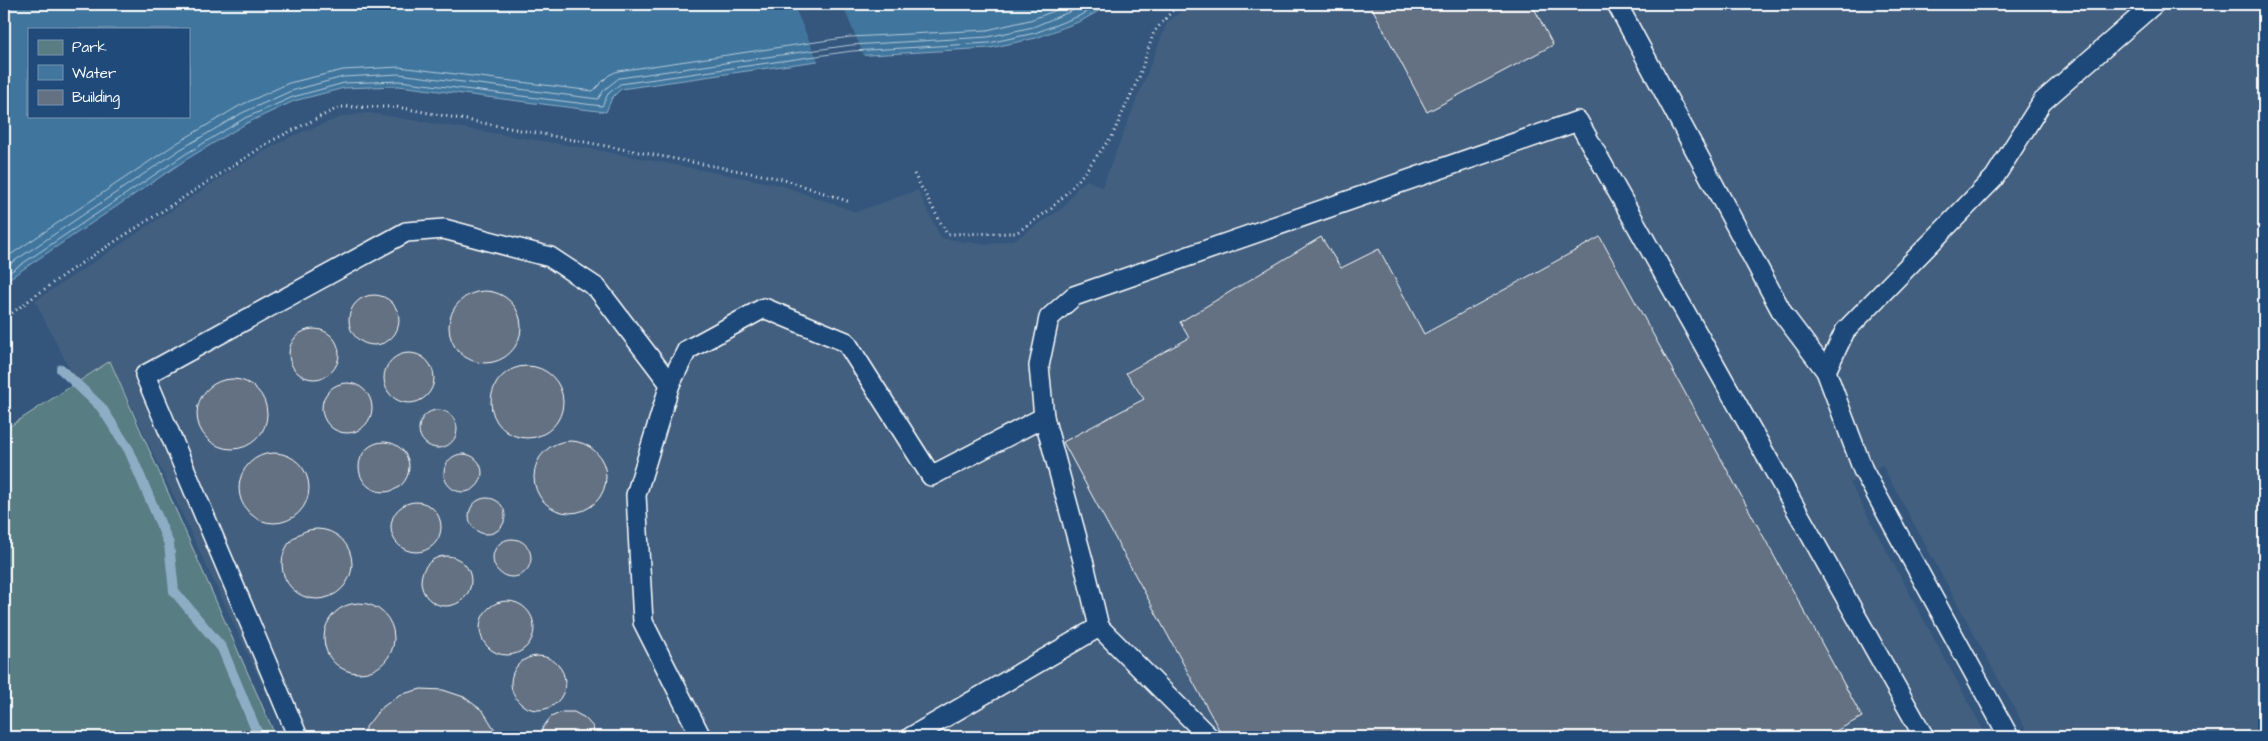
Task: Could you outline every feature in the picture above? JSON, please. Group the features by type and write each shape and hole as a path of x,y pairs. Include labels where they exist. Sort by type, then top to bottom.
{"lane":[{"path":"1617,4 1783,314 1826,371 1863,470 2009,737"},
{"path":"1826,371 1845,331 1994,178 2042,102 2154,4"},
{"path":"1209,737 1099,627 1044,417 1039,366 1049,318 1074,296 1578,122 1924,737"},
{"path":"298,737 145,375 406,232 444,230 550,257 597,288 670,384"},
{"path":"701,737 643,622 636,495 670,384 687,350 764,308 846,342 930,476 1044,417"},
{"path":"911,737 1099,627"}],"path":[{"path":"914,174 947,234 1016,233 1051,209 1077,182 1112,136 1139,77 1154,32 1178,4"},
{"path":"4,319 66,273 273,140 340,107 397,107 783,179 850,202"}],"shaded area":[{"path":"1190,4 2264,4 2264,737 2030,737 1882,465 1850,483 1987,737 287,737 110,361 76,382 35,301 240,165 292,136 344,116 369,113 597,150 780,185 856,212 918,190 941,238 987,245 1016,239 1063,208 1078,187 1087,180 1102,187 1167,23"}],"green space":[{"path":"110,361 276,737 4,737 4,430"}],"water":[{"path":"4,4 1111,4 1081,21 1036,38 990,48 852,56 621,89 612,98 606,112 399,86 344,88 294,101 247,123 187,159 4,282"}],"pier":[{"path":"793,4 842,4 865,58 819,63"}],"building":[{"path":"1370,4 1532,4 1553,45 1427,112"},
{"path":"1321,237 1341,268 1379,249 1424,334 1600,237 1862,717 1825,737 1223,737 1063,442 1144,399 1126,373 1189,338 1180,322"},
{"path":"485,291 505,297 515,307 521,327 515,347 505,357 485,363 465,357 455,347 449,327 455,307 465,297"},
{"path":"369,295 379,295 392,302 399,315 399,325 392,338 379,345 369,345 360,341 353,334 349,325 349,315 353,306 360,299"},
{"path":"309,329 319,329 332,336 339,349 339,359 332,372 319,379 309,379 300,375 293,368 289,359 289,349 293,340 300,333"},
{"path":"404,353 414,353 427,360 434,373 434,383 427,396 414,403 404,403 395,399 388,392 384,383 384,373 388,364 395,357"},
{"path":"527,366 541,369 553,376 560,388 563,402 560,416 553,428 541,435 527,438 513,435 501,428 494,416 491,402 494,388 501,376 513,369"},
{"path":"225,379 239,379 252,385 261,394 267,407 265,427 257,439 239,449 225,449 212,443 203,434 197,421 197,407 203,394 212,385"},
{"path":"352,383 365,390 371,398 371,418 365,426 357,432 342,433 329,426 323,418 322,403 329,390 337,384"},
{"path":"438,410 451,416 457,429 451,442 438,448 425,442 419,429 425,416"},
{"path":"570,441 584,444 596,451 603,463 606,477 603,491 596,503 584,510 570,513 556,510 544,503 537,491 534,477 537,463 544,451 556,444"},
{"path":"379,442 389,442 402,449 409,462 409,472 402,485 389,492 379,492 370,488 363,481 359,472 359,462 363,453 370,446"},
{"path":"274,453 287,456 299,463 306,475 309,488 306,501 299,513 287,520 274,523 261,520 249,513 242,501 239,488 242,475 249,463 261,456"},
{"path":"463,454 476,460 482,473 476,486 463,492 450,486 444,473 450,460"},
{"path":"487,498 494,499 500,503 504,509 504,523 500,529 494,533 487,534 480,533 474,529 470,523 469,516 470,509 474,503 480,499"},
{"path":"411,502 421,502 434,509 441,522 441,532 434,545 421,552 411,552 402,548 395,541 391,532 391,522 395,513 402,506"},
{"path":"310,529 324,529 337,535 346,544 352,557 350,577 342,589 324,599 310,599 297,593 288,584 282,571 282,557 288,544 297,535"},
{"path":"512,539 525,545 531,558 525,571 512,577 499,571 493,558 499,545"},
{"path":"441,556 451,556 464,563 471,576 471,586 464,599 451,606 441,606 432,602 425,595 421,586 421,576 425,567 432,560"},
{"path":"502,601 512,601 522,605 530,613 534,628 530,643 522,651 512,655 502,655 492,651 484,643 480,633 480,623 484,613 492,605"},
{"path":"359,603 372,606 384,613 391,625 394,638 391,651 384,663 372,670 359,673 346,670 334,663 327,651 324,638 327,625 334,613 346,606"},
{"path":"533,656 543,656 553,660 561,668 565,683 561,698 553,706 543,710 533,710 523,706 515,698 511,688 511,678 515,668 523,660"},
{"path":"421,689 443,690 464,697 483,711 495,730 497,737 362,737 366,727 380,709 399,695"},
{"path":"562,712 574,712 585,718 593,727 595,737 540,737 543,727 551,717"}],"waterway":[{"path":"61,369 101,407 129,450 169,544 174,591 222,648 259,737"}]}
